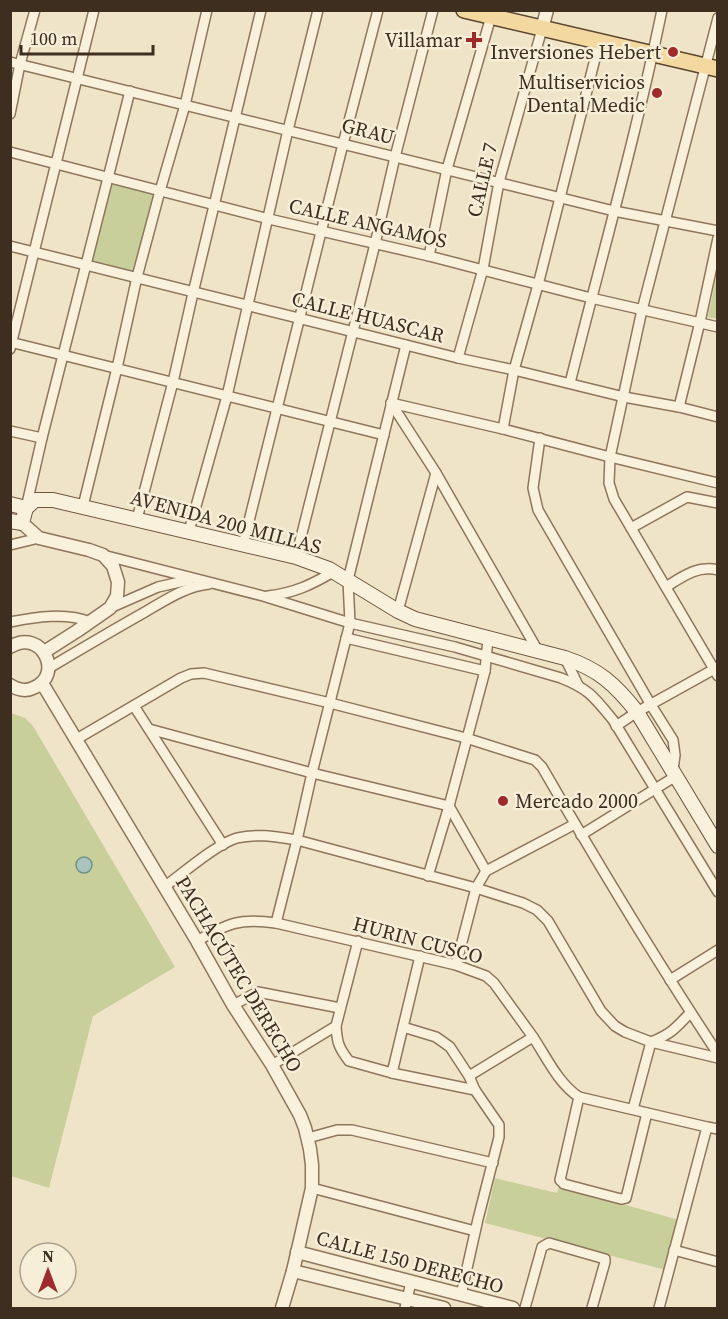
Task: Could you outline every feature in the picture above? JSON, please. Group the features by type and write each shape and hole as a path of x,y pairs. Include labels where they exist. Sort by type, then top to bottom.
{"main road":[{"path":"464,10 492,14 599,43 712,68"},
{"name":"AVENIDA 200 MILLAS","path":"10,504 26,508 35,500 44,499 82,506 296,557 333,572 415,619 588,666 623,694 637,712 717,846"},
{"path":"16,522 26,508"}],"street":[{"path":"10,114 15,63 35,10"},
{"path":"94,10 11,344 117,368 384,435"},
{"path":"82,506 137,278 185,105 207,10"},
{"path":"137,519 173,382 261,10"},
{"path":"189,531 227,396 318,10"},
{"path":"243,545 378,10"},
{"path":"296,557 433,10"},
{"name":"CALLE 7","path":"458,358 483,269 499,182 548,10"},
{"path":"570,383 662,10"},
{"path":"429,256 447,170 492,14"},
{"path":"616,726 637,712 716,671 614,499 609,483 610,457 642,310 665,220 712,68 717,18"},
{"path":"502,429 514,370 538,285 599,43"},
{"name":"GRAU","path":"15,63 614,211 717,231"},
{"path":"26,508 130,91"},
{"name":"CALLE ANGAMOS","path":"10,152 268,219 717,327"},
{"path":"679,407 700,322 717,238"},
{"name":"CALLE HUASCAR","path":"10,246 458,358 717,417"},
{"path":"276,923 350,623 348,580 405,345"},
{"path":"391,403 717,483"},
{"path":"391,403 436,473 538,651"},
{"path":"10,430 42,438"},
{"path":"540,438 533,488 538,510 651,705 663,721 673,740 675,755 674,773 655,789 581,835"},
{"path":"398,611 436,473"},
{"path":"631,528 687,497 717,503"},
{"path":"16,522 39,538 263,596 350,623 455,647 578,684 593,696 616,726 717,892"},
{"path":"10,545 39,538"},
{"path":"103,555 117,574 117,596 110,608"},
{"path":"666,587 690,572 711,568 717,570"},
{"path":"263,596 285,594 308,586 333,572"},
{"path":"44,652 110,608 158,587 195,579"},
{"path":"49,668 164,602 202,585 214,584"},
{"path":"10,622 38,617 80,618 90,622"},
{"path":"346,638 485,671"},
{"path":"428,876 485,671 488,638"},
{"path":"10,647 20,643 33,644 44,652 49,668 42,683 30,690 22,690 10,685"},
{"path":"565,658 578,684"},
{"path":"75,740 181,678 191,674 204,674 466,738 535,760 542,767 581,835 717,1056"},
{"name":"PACHACÚTEC DERECHO","path":"42,683 300,1115 308,1138 312,1165 312,1188 282,1308"},
{"path":"134,706 223,844"},
{"path":"149,729 449,806 486,872"},
{"path":"456,965 476,888 486,872 575,824"},
{"path":"165,887 223,844 236,838 252,836 297,840 476,888 523,903 537,910 548,921 601,1011 625,1032 651,1042 717,1056"},
{"name":"HURIN CUSCO","path":"197,941 219,928 241,921 255,920 420,956 456,965 486,976 494,983 562,1082 579,1096"},
{"path":"358,941 336,1026 339,1047 349,1061 392,1073 476,1090"},
{"path":"669,980 717,950"},
{"path":"392,1073 420,956"},
{"path":"233,1005 258,992 340,1008"},
{"path":"651,1042 666,1036 690,1013"},
{"path":"272,1065 336,1026"},
{"path":"403,1028 436,1037 450,1047 499,1125 499,1137 461,1295"},
{"path":"469,1076 532,1037"},
{"path":"633,1109 651,1042"},
{"path":"646,1113 626,1197 621,1199 564,1184 560,1180 579,1096 717,1129"},
{"path":"659,1308 707,1127"},
{"path":"308,1138 338,1130 352,1130 492,1163"},
{"path":"312,1188 475,1231"},
{"path":"525,1308 542,1247 549,1243 605,1259 592,1308"},
{"path":"674,1250 717,1263"},
{"name":"CALLE 150 DERECHO","path":"297,1252 461,1295 476,1304 513,1308"},
{"name":"CALLE 150 DERECHO","path":"292,1271 406,1304 444,1308"},
{"path":"406,1304 411,1282"}],"green space":[{"path":"109,181 155,193 136,274 90,263"},
{"path":"717,272 718,319 708,317"},
{"path":"11,713 25,718 33,726 175,967 93,1016 49,1188 11,1176"},
{"path":"495,1178 557,1193 559,1186 679,1220 666,1270 485,1223"}],"water":[{"path":"84,857 90,859 92,865 90,871 84,873 78,871 76,865 78,859"}],"place":[{"name":"Villamar","path":"474,40"},
{"name":"Inversiones Hebert","path":"673,52"},
{"name":"Multiservicios Dental Medic","path":"657,93"},
{"name":"Mercado 2000","path":"503,801"}]}
